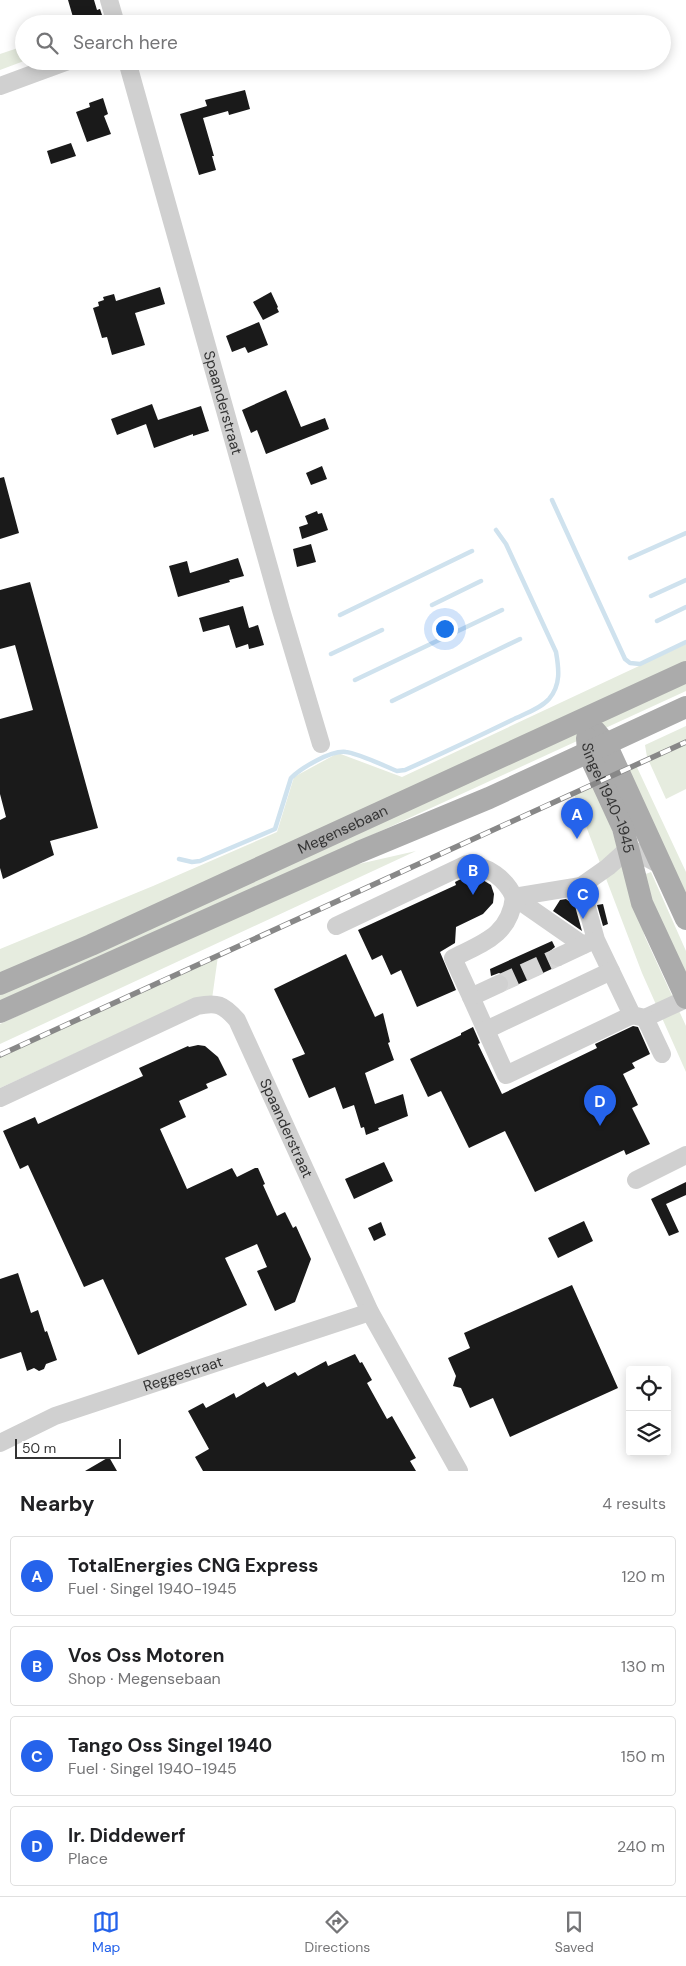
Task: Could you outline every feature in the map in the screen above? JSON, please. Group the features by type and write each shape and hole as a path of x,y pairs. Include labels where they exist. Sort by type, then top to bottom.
{"main road":[{"name":"Megensebaan","path":"0,984 90,946 586,720 686,672"},
{"name":"Megensebaan","path":"0,1012 359,852 488,798 686,707"},
{"name":"Singel 1940-1945","path":"586,720 597,748 629,848 642,904 686,998"},
{"name":"Singel 1940-1945","path":"597,748 662,866 686,919"}],"street":[{"path":"109,0 113,15"},
{"path":"0,86 44,70"},
{"name":"Spaanderstraat","path":"129,70 321,744"},
{"path":"514,897 581,886 608,867 629,848 662,866"},
{"path":"336,926 467,864 478,864 487,868 510,887 514,897 513,908 501,931 491,939 453,958 506,1075 686,998"},
{"path":"581,886 590,942"},
{"path":"514,897 590,942 611,971 662,1054"},
{"path":"558,956 590,942"},
{"path":"486,1030 611,971"},
{"path":"471,998 499,984"},
{"name":"Spaanderstraat","path":"0,1098 197,1006 212,1003 226,1008 237,1020 370,1312 459,1471"},
{"path":"636,1180 686,1155"},
{"name":"Reggestraat","path":"0,1443 55,1416 370,1312"}],"shaded area":[{"path":"15,49 15,64 0,70 0,54"},
{"path":"686,644 686,691 0,1006 0,949 277,832 294,777 338,753 402,777"},
{"path":"686,726 686,789 666,799 647,757 645,745"},
{"path":"635,763 686,872 686,910 622,769"},
{"path":"592,783 610,823 645,937 686,1026 686,1072 642,973 573,792"},
{"path":"416,851 0,1044 0,1024 341,868"},
{"path":"651,872 686,951 686,995 643,875"},
{"path":"218,956 212,999 170,1010 0,1088 0,1057"}],"building":[{"path":"68,0 94,0 97,10 100,9 102,15 72,15"},
{"path":"245,90 250,109 229,115 228,111 203,118 216,170 199,175 180,114 207,106 205,100"},
{"path":"103,98 108,114 104,116 111,134 87,142 76,112 90,107 89,103"},
{"path":"71,143 76,156 51,164 47,151"},
{"path":"160,287 165,304 135,313 145,345 112,355 107,337 102,338 93,308 99,306 98,302 104,300 103,297 114,294 116,301"},
{"path":"271,292 279,312 263,320 253,302"},
{"path":"259,322 268,345 248,353 245,347 232,352 226,336"},
{"path":"286,390 301,427 325,418 329,429 266,454 257,430 251,433 242,410"},
{"path":"152,404 158,420 201,406 209,431 193,436 193,434 154,448 146,424 117,435 111,419"},
{"path":"322,466 327,479 311,485 306,473"},
{"path":"4,477 19,533 0,539 0,478"},
{"path":"317,511 318,514 322,513 328,530 302,539 299,527 308,524 305,516"},
{"path":"311,544 316,562 297,567 293,549"},
{"path":"238,558 244,576 178,597 169,566 187,561 190,573"},
{"path":"30,582 98,828 50,841 54,855 3,879 0,868 0,820 6,817 0,794 0,719 33,710 15,645 0,649 0,590"},
{"path":"243,606 249,628 258,625 264,645 249,649 248,644 236,648 229,625 203,632 199,618"},
{"path":"469,875 478,877 491,885 494,894 493,903 483,914 456,927 455,943 440,952 456,990 417,1007 401,970 391,975 382,955 372,960 358,930 456,885 455,882"},
{"path":"566,899 575,906 582,931 553,911 560,900"},
{"path":"603,904 608,924 603,926 597,905"},
{"path":"552,941 555,947 547,957 549,962 556,967 508,989 509,980 505,976 499,973 491,976 490,969"},
{"path":"346,954 375,1017 383,1013 390,1042 388,1043 394,1060 365,1073 375,1104 403,1094 408,1116 366,1135 364,1127 361,1128 354,1105 343,1109 335,1087 309,1098 292,1059 305,1054 274,989"},
{"path":"633,1026 638,1027 650,1054 632,1063 635,1068 623,1074 638,1105 632,1108 650,1144 626,1155 624,1150 535,1192 505,1131 469,1148 441,1091 428,1097 410,1059 461,1035 461,1033 473,1027 480,1043 478,1044 502,1094 597,1048 595,1044"},
{"path":"188,1046 205,1046 218,1057 227,1075 206,1084 208,1088 179,1101 186,1117 160,1129 187,1189 232,1168 237,1177 258,1168 265,1184 263,1185 277,1216 285,1212 293,1228 296,1226 311,1259 295,1302 275,1311 257,1271 267,1267 257,1244 225,1258 247,1305 138,1355 103,1279 84,1287 28,1165 20,1169 3,1131 35,1117 38,1124 143,1076 139,1068"},
{"path":"384,1162 393,1181 354,1199 345,1179"},
{"path":"686,1182 686,1195 666,1204 679,1232 669,1236 651,1199"},
{"path":"584,1221 593,1241 558,1258 548,1238"},
{"path":"381,1222 386,1235 374,1241 368,1228"},
{"path":"18,1273 31,1313 38,1310 57,1360 46,1364 44,1369 39,1371 34,1368 27,1371 21,1352 0,1359 0,1279"},
{"path":"572,1285 618,1388 510,1437 493,1398 470,1408 461,1388 453,1386 456,1376 448,1358 470,1348 464,1333"},
{"path":"355,1354 372,1380 367,1383 387,1419 392,1416 416,1458 410,1461 416,1471 203,1471 195,1457 209,1449 188,1411 203,1403 206,1408 234,1393 236,1398 264,1382 267,1387 295,1372 298,1376 326,1361 328,1366"},
{"path":"109,1457 117,1471 85,1471"}],"waterway":[{"path":"552,500 625,659 630,663 640,664 686,642"},
{"path":"179,859 192,862 200,861 275,829 291,778 302,769 325,757 346,752 364,757 397,771 405,770 532,711 549,699 556,688 557,682 556,652 506,544 496,530"},
{"path":"630,558 686,533"},
{"path":"340,615 472,551"},
{"path":"651,596 686,580"},
{"path":"432,605 481,581"},
{"path":"657,621 686,607"},
{"path":"355,680 502,610"},
{"path":"331,654 382,630"},
{"path":"392,701 520,639"}],"tunnel":[{"path":"499,984 558,957"}],"railway":[{"path":"0,1055 686,742"}],"place":[{"name":"TotalEnergies CNG Express","path":"577,839"},
{"name":"Vos Oss Motoren","path":"473,895"},
{"name":"Tango Oss Singel 1940","path":"583,919"},
{"name":"Ir. Diddewerf","path":"600,1126"}]}
